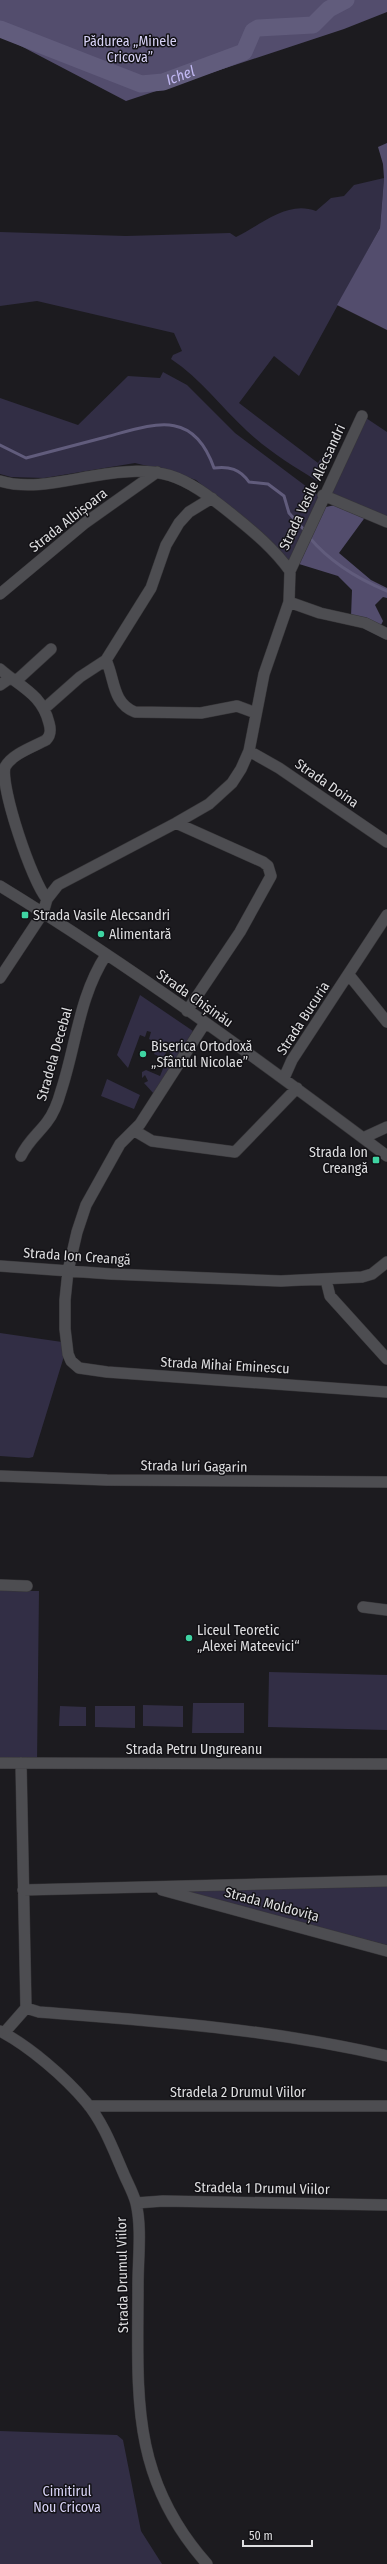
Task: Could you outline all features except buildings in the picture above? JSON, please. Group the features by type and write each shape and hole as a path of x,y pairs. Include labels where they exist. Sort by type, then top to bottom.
{"street":[{"name":"Strada Vasile Alecsandri","path":"0,978 43,913 47,899 58,884 176,823 221,794 241,769 249,751 266,667 289,602 290,571 323,495 362,416"},
{"name":"Strada Vasile Alecsandri","path":"0,480 10,484 29,485 127,470 157,472 190,483 212,498 276,552 290,571"},
{"name":"Strada Albișoara","path":"0,594 85,523 157,472"},
{"path":"323,495 387,522"},
{"path":"45,708 85,673 106,660 151,588 166,546 179,523 189,512 212,498"},
{"path":"289,602 320,613 365,623 387,634"},
{"path":"0,685 13,679 51,649"},
{"path":"106,660 119,701 126,709 134,712 201,713 237,706 256,713"},
{"path":"0,669 27,688 45,708 50,725 49,737 9,762 3,772 6,797 14,832 38,886 47,899"},
{"name":"Strada Doina","path":"249,751 279,768 387,842"},
{"path":"176,823 263,862 271,872 269,883 243,928 187,1011"},
{"name":"Strada Chișinău","path":"0,886 106,955 284,1078 387,1156"},
{"name":"Strada Bucuria","path":"284,1078 292,1060 349,976 387,915"},
{"name":"Stradela Decebal","path":"22,1156 32,1137 46,1123 54,1109 61,1091 87,991 106,955"},
{"name":"Strada Bucuria","path":"349,976 387,1022"},
{"path":"68,1271 86,1205 120,1144 134,1131 205,1023"},
{"path":"134,1131 152,1142 235,1152 297,1088"},
{"path":"363,1138 387,1127"},
{"name":"Strada Ion Creangă","path":"0,1266 281,1282 362,1277 372,1274 387,1262"},
{"name":"Strada Mihai Eminescu","path":"68,1271 65,1329 68,1354 71,1361 79,1368 107,1372 387,1392"},
{"path":"326,1280 330,1296 387,1359"},
{"name":"Strada Iuri Gagarin","path":"0,1476 106,1480 387,1482"},
{"path":"0,1585 27,1586"},
{"path":"363,1607 387,1610"},
{"name":"Strada Petru Ungureanu","path":"0,1763 387,1764"},
{"path":"20,1763 26,2008 39,2012 241,2029 336,2044 387,2056"},
{"name":"Strada Moldovița","path":"23,1890 387,1881"},
{"name":"Strada Moldovița","path":"150,1887 387,1951"},
{"name":"Strada Drumul Viilor","path":"26,2008 2,2032 39,2058 89,2106 110,2143 136,2203 138,2245 138,2386 144,2446 158,2490 175,2523 207,2564"},
{"name":"Stradela 2 Drumul Viilor","path":"89,2106 384,2108 387,2106"},
{"name":"Stradela 1 Drumul Viilor","path":"136,2203 163,2201 387,2205"}],"green space":[{"name":"Pădurea „Minele Cricova”","path":"0,0 387,0 387,12 344,29 126,101 19,45 0,37"},
{"path":"387,143 387,330 337,305 380,228 384,178 383,164 378,147"},
{"path":"384,178 380,228 299,376 274,356 239,403 318,463 328,447 335,453 317,481 263,445 192,375 171,359 173,355 182,351 174,333 37,301 0,306 0,232 126,236 230,233 236,237 274,215 285,211 305,208 316,211 331,198 344,196 354,185"},
{"path":"163,372 187,385 235,433 319,496 290,561 196,480 172,472 135,463 44,478 11,477 0,474 0,398 78,425 128,376 160,378"},
{"path":"366,418 387,432 387,519 332,496 331,490"},
{"path":"335,505 366,516 339,553 371,580 387,588 387,598 383,597 375,605 383,621 381,625 351,617 352,590 338,576 299,564 321,512 326,507"},
{"path":"140,995 193,1031 154,1094 144,1083 148,1081 145,1075 142,1078 142,1072 146,1070 160,1076 170,1052 167,1051 163,1058 154,1054 158,1043 149,1039 151,1032 147,1031 145,1037 140,1035 128,1068 117,1055"},
{"path":"107,1079 140,1095 134,1109 101,1096"},
{"path":"0,1333 62,1342 65,1353 33,1457 29,1458 0,1456"},
{"path":"0,1591 39,1591 37,1763 0,1762"},
{"path":"269,1672 387,1675 387,1730 268,1727"},
{"path":"193,1703 244,1703 244,1733 192,1733"},
{"path":"143,1705 183,1706 183,1727 143,1726"},
{"path":"60,1706 86,1707 86,1726 59,1726"},
{"path":"95,1706 135,1706 135,1728 95,1727"},
{"path":"387,1885 387,1945 184,1893 189,1889"},
{"name":"Cimitirul Nou Cricova","path":"0,2431 117,2435 123,2440 141,2531 162,2564 0,2564"}],"waterway":[{"name":"Ichel","path":"0,29 141,84 163,82 244,52 253,31 258,28 313,25 329,9 346,0"},
{"path":"0,445 26,458 140,428 156,425 170,425 183,428 195,436 205,449 214,468 234,469 242,474 249,482 268,484 284,496 289,513 306,532"},
{"path":"309,537 326,554 355,575 387,591"}],"place":[{"name":"Strada Vasile Alecsandri","path":"25,915"},
{"name":"Alimentară","path":"101,934"},
{"name":"Biserica Ortodoxă „Sfântul Nicolae”","path":"143,1054"},
{"name":"Strada Ion Creangă","path":"376,1160"},
{"name":"Liceul Teoretic „Alexei Mateevici“","path":"189,1638"}]}
